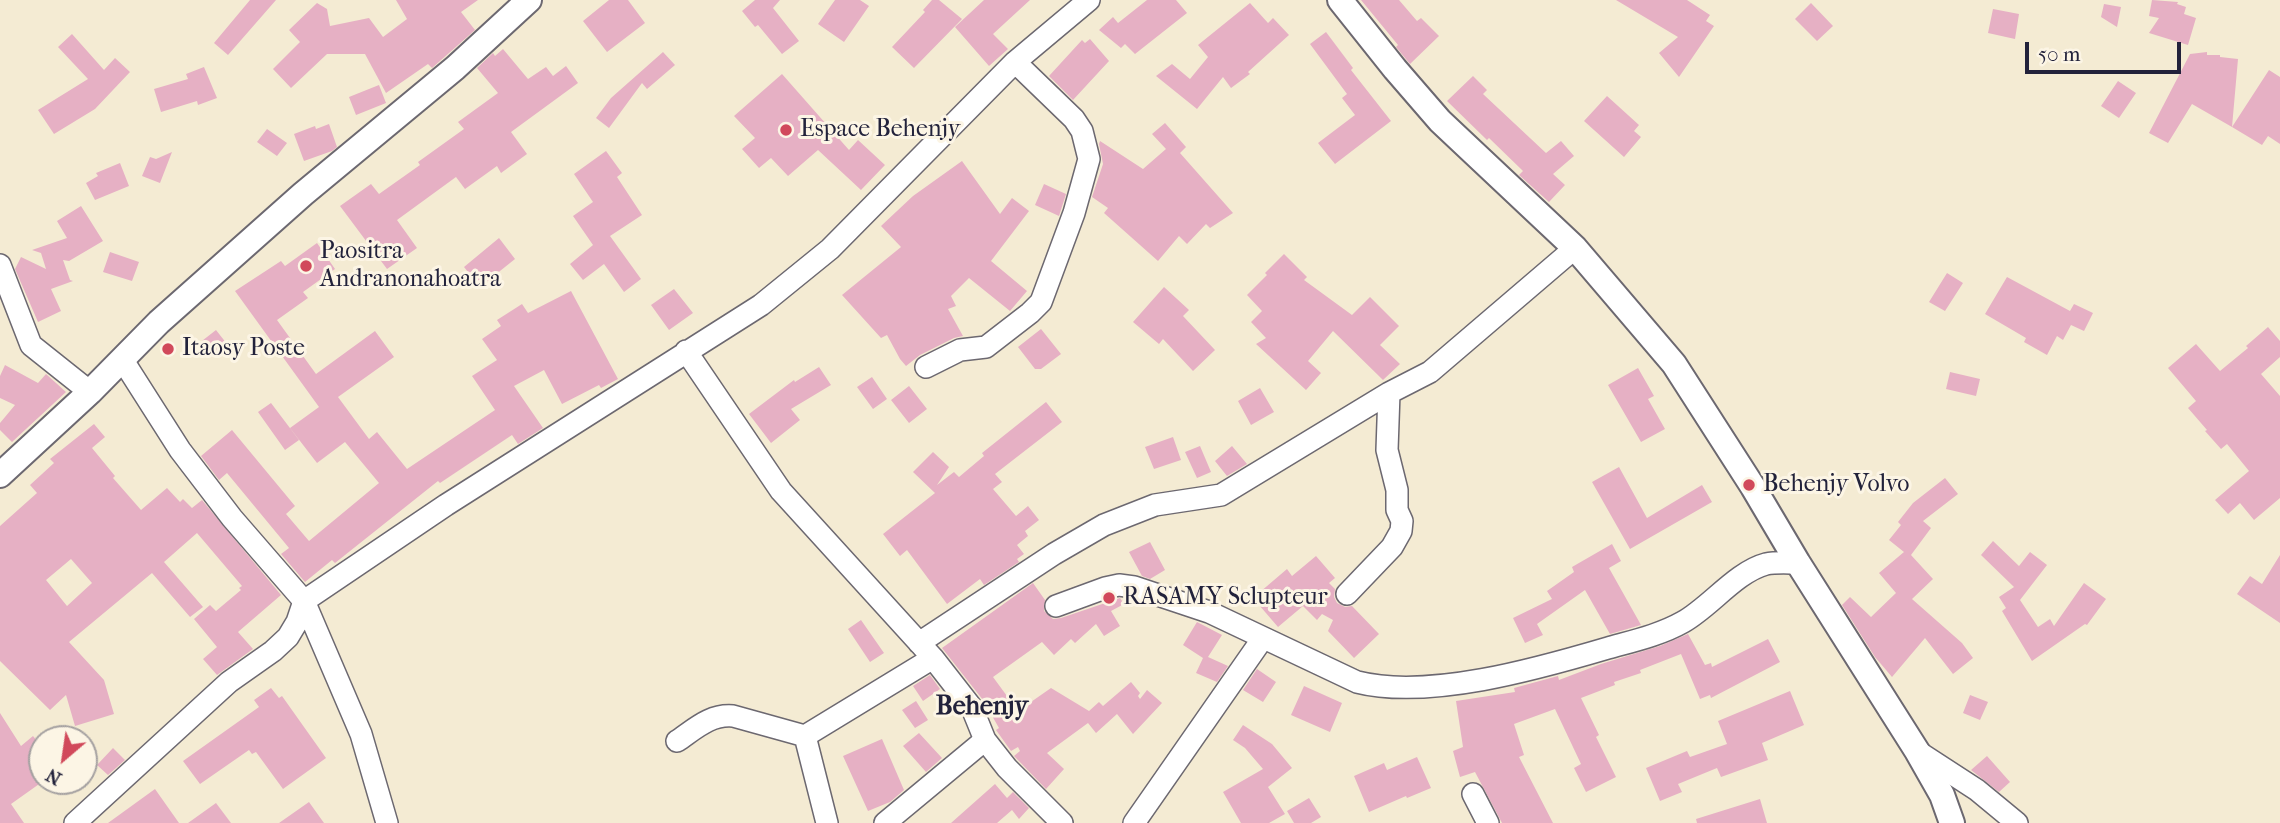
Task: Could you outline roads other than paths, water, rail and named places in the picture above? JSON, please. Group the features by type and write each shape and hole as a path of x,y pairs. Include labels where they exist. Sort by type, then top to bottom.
{"street":[{"path":"0,475 90,392 159,322 303,194 455,68 529,0"},
{"path":"75,823 229,682 288,637 297,622 304,601 446,505 761,305 830,249 1015,62 1089,0"},
{"path":"1340,0 1440,121 1575,248 1674,364 1917,751 1942,795 1952,823"},
{"path":"926,367 960,350 986,347 1041,302 1081,189 1088,159 1082,131 1074,119 1015,62"},
{"path":"806,736 1054,554 1104,525 1155,505 1221,495 1389,393 1430,372 1575,248"},
{"path":"0,265 31,345 90,392"},
{"path":"686,351 781,491 926,650 972,708 985,740 1007,768 1062,823"},
{"path":"122,359 180,450 232,518 304,601 361,733 387,823"},
{"path":"1347,594 1392,547 1401,531 1397,490 1387,450 1389,393"},
{"path":"1056,606 1105,588 1134,586 1190,604 1357,682 1378,687 1438,686 1570,659 1659,633 1685,621 1750,571 1767,564 1798,563"},
{"path":"1133,823 1263,638"},
{"path":"677,741 710,718 721,715 806,736"},
{"path":"806,736 827,823"},
{"path":"885,823 985,740"},
{"path":"1917,751 1977,790 2017,823"},
{"path":"1473,794 1489,823"}],"place":[{"name":"Espace Behenjy","path":"786,130"},
{"name":"Paositra Andranonahoatra","path":"306,266"},
{"name":"Itaosy Poste","path":"168,349"},
{"name":"Behenjy Volvo","path":"1749,485"},
{"name":"RASAMY Sclupteur","path":"1109,598"}],"district":[{"name":"Behenjy","path":"982,708"}]}
